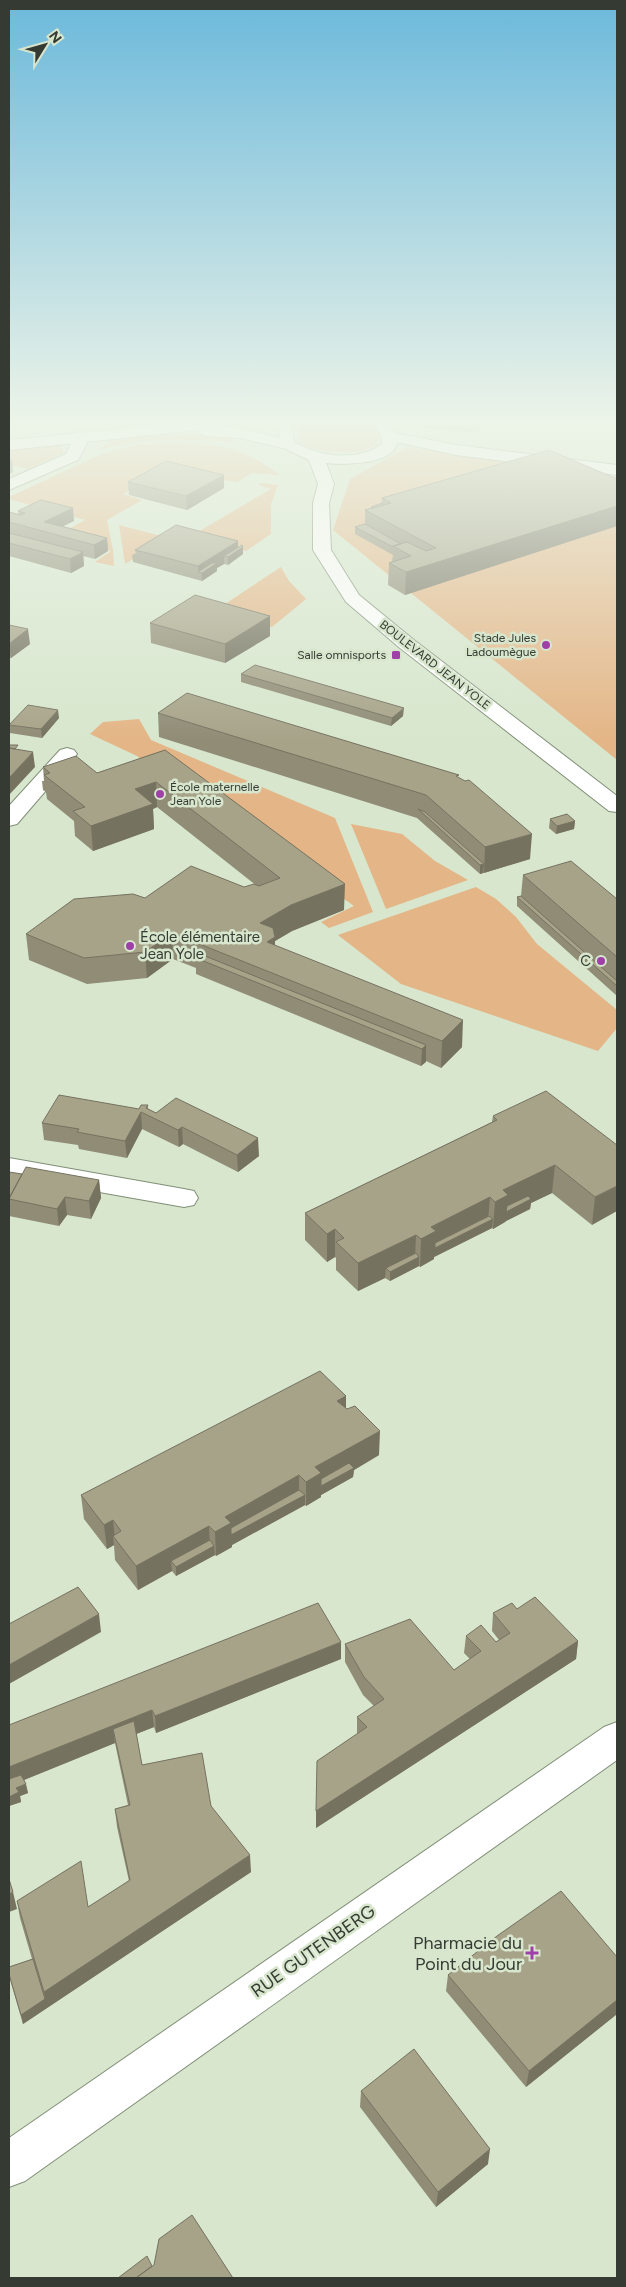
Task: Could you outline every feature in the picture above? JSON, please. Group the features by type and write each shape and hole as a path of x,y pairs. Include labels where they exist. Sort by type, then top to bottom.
{"main road":[{"name":"BOULEVARD JEAN YOLE","path":"322,528 322,550 352,598 407,644 617,806"},
{"path":"9,819 67,754"},
{"path":"9,1168 184,1198"},
{"name":"RUE GUTENBERG","path":"9,2165 617,1739"}],"shaded area":[{"path":"71,528 109,528 114,566 95,562 111,551 56,536"},
{"path":"119,528 129,528 169,538 125,564"},
{"path":"205,528 271,528 271,534 246,551 191,536"},
{"name":"Stade Jules Ladoumègue","path":"334,528 617,528 617,760 333,530"},
{"path":"281,567 289,581 306,599 272,627 213,612"},
{"path":"139,719 151,740 335,818 373,912 329,928 321,922 354,906 166,771 160,774 137,756 90,734 103,722"},
{"path":"351,824 402,834 435,861 468,880 386,909"},
{"path":"476,887 496,899 516,917 537,944 617,1010 617,1028 598,1051 401,984 338,935"}],"building":[{"path":"30,528 67,528 107,538 94,545"},
{"path":"172,528 187,528 238,541 198,566 135,550"},
{"path":"356,528 372,528 401,544 393,547"},
{"path":"398,528 548,528 406,572 389,563 411,556 393,546 407,542 426,551 436,548"},
{"path":"9,533 83,552 70,559 9,543"},
{"path":"242,545 243,547 228,557 224,556"},
{"path":"212,563 217,563 202,573 198,572"},
{"path":"195,595 270,616 225,644 150,623"},
{"path":"9,625 28,629 9,644"},
{"path":"255,665 404,708 392,718 241,674"},
{"path":"187,693 459,775 456,776 465,781 469,780 532,834 485,847 426,795 158,713"},
{"path":"28,705 58,710 41,729 9,725"},
{"path":"9,745 18,745 15,749 9,748"},
{"path":"9,748 33,752 9,778"},
{"path":"165,750 345,884 291,905 260,923 273,928 275,937 267,942 463,1020 442,1041 172,933 145,952 84,958 26,934 74,899 133,894 145,898 191,866 244,887 254,884 259,886 280,878 156,782 135,789 153,804 91,826 73,811 85,807 44,775 50,773 43,767 76,756 97,773"},
{"path":"418,809 425,812 484,864 480,865"},
{"path":"567,814 575,821 557,826 550,819"},
{"path":"571,861 617,899 617,957 523,875"},
{"path":"521,896 617,981 617,986 517,897"},
{"path":"200,954 426,1045 422,1049 196,958"},
{"path":"546,1091 617,1145 617,1186 595,1197 555,1165 503,1190 508,1195 495,1202 490,1197 431,1227 436,1231 421,1239 416,1235 358,1263 336,1242 344,1238 335,1229 327,1234 305,1213 497,1120 493,1116"},
{"path":"59,1095 139,1109 141,1105 148,1105 146,1108 156,1113 176,1098 258,1138 237,1155 182,1127 178,1130 141,1112 125,1141 77,1132 79,1129 42,1123"},
{"path":"26,1167 99,1180 89,1201 65,1197 57,1209 9,1199"},
{"path":"9,1172 22,1174 9,1198"},
{"path":"528,1196 531,1199 506,1212 507,1206"},
{"path":"489,1216 493,1219 435,1248 435,1243"},
{"path":"416,1253 419,1257 390,1272 386,1268"},
{"path":"320,1371 346,1396 337,1401 347,1409 355,1406 380,1431 315,1467 321,1473 306,1482 299,1475 225,1517 231,1523 215,1532 209,1526 136,1566 113,1536 121,1531 113,1520 104,1525 81,1495"},
{"path":"349,1463 354,1468 321,1486 321,1479"},
{"path":"299,1490 305,1495 231,1535 231,1528"},
{"path":"210,1540 214,1546 176,1567 171,1561"},
{"path":"78,1587 99,1614 9,1665 9,1624"},
{"path":"535,1597 578,1641 316,1811 317,1761 367,1727 357,1717 384,1699 364,1677 345,1644 410,1619 454,1670 481,1651 466,1636 481,1625 496,1642 510,1633 493,1613 512,1603 517,1609"},
{"path":"318,1603 341,1642 155,1716 152,1710 9,1767 9,1725"},
{"path":"134,1721 142,1765 202,1753 211,1806 250,1855 44,1992 17,1901 81,1861 88,1907 130,1880 115,1809 130,1805 113,1729"},
{"path":"21,1775 26,1784 16,1788 19,1792 9,1797 9,1779"},
{"path":"9,1879 13,1892 9,1894"},
{"path":"561,1891 617,1957 617,2000 529,2071 448,1975 497,1936"},
{"path":"33,1959 45,1999 21,2015 9,1974 9,1967"},
{"path":"414,2049 490,2149 438,2192 361,2091"},
{"path":"192,2215 233,2278 136,2278 154,2265 159,2239"},
{"path":"147,2256 152,2266 136,2278 118,2278"}],"place":[{"name":"Stade Jules Ladoumègue","path":"546,645"},
{"name":"Salle omnisports","path":"396,655"},
{"name":"École maternelle Jean Yole","path":"160,794"},
{"name":"École élémentaire Jean Yole","path":"130,946"},
{"name":"C","path":"601,961"},
{"name":"Pharmacie du Point du Jour","path":"532,1953"}]}
